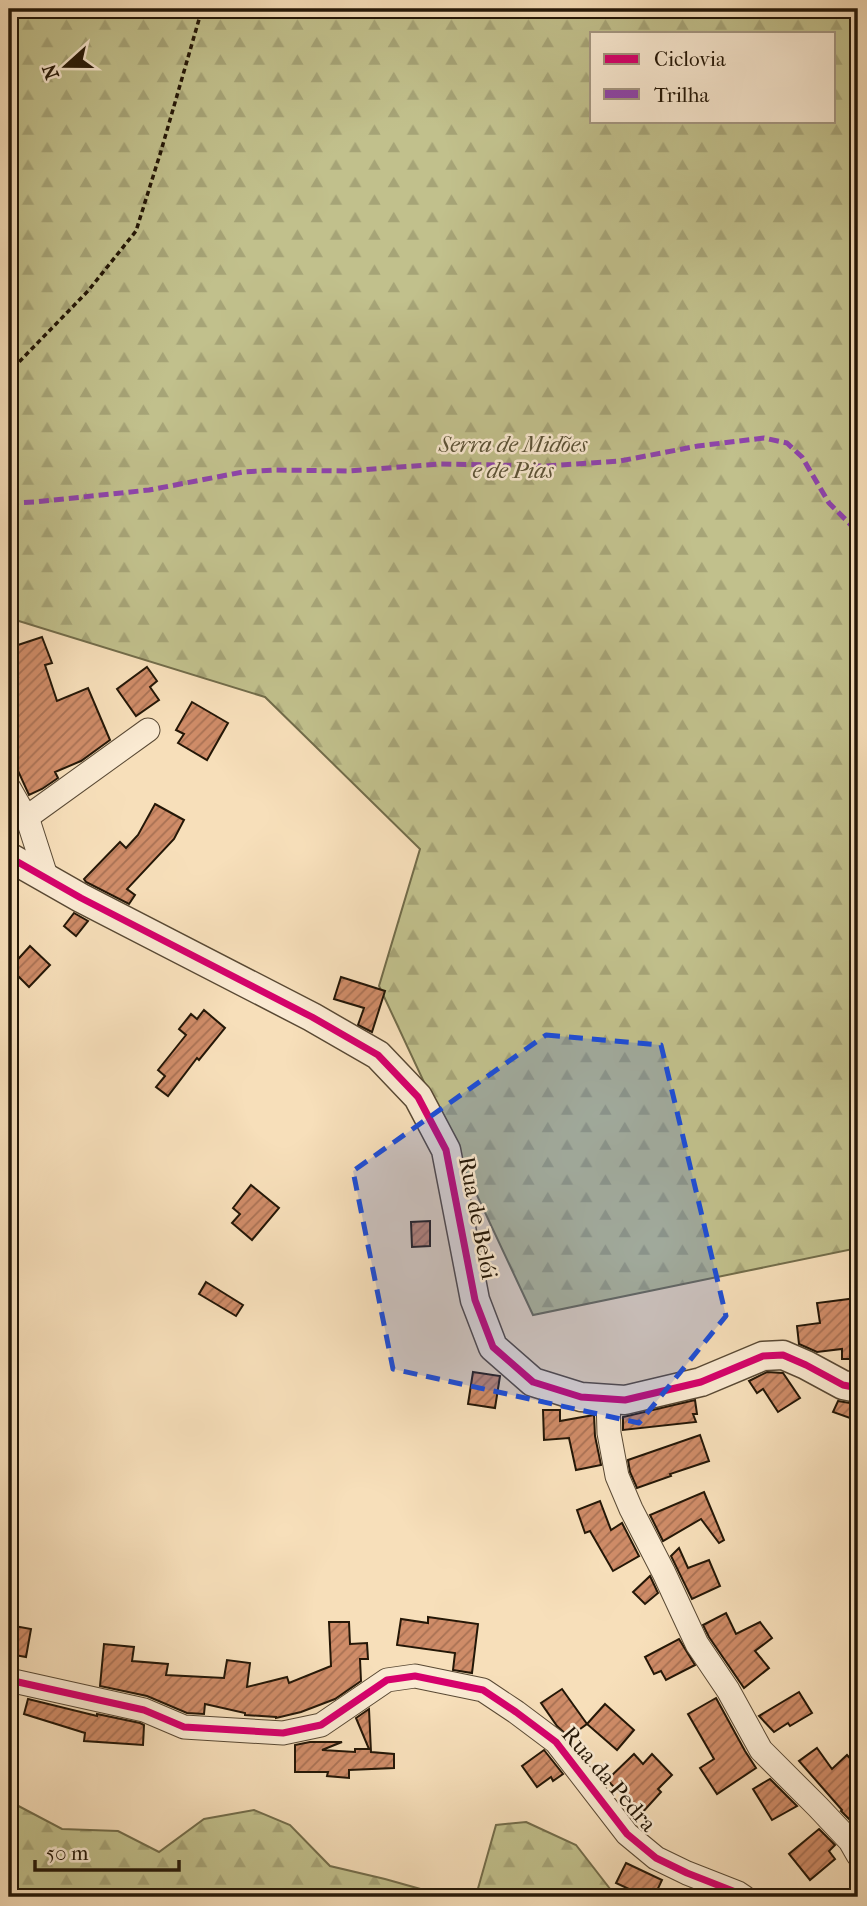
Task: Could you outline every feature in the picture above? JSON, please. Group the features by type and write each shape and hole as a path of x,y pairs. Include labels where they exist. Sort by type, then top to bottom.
{"street":[{"path":"26,818 148,730"},
{"path":"9,788 26,818 47,879"},
{"name":"Rua de Belói","path":"9,857 82,898 312,1017 378,1055 418,1097 446,1150 475,1300 493,1347 533,1382 581,1397 625,1401 701,1382 763,1356 783,1355 843,1385 858,1388"},
{"path":"608,1399 609,1433 617,1476 697,1644 761,1750 850,1842 858,1856"},
{"name":"Rua da Pedra","path":"9,1681 144,1710 184,1727 283,1733 321,1724 387,1679 415,1676 483,1690 556,1742 628,1834 656,1858 744,1897"}],"path":[{"path":"9,385 18,363 88,291 136,231 202,9"}],"highlighted area":[{"path":"546,1035 661,1045 726,1316 639,1423 393,1369 353,1171"}],"green space":[{"name":"Serra de Midões e de Pias","path":"9,9 858,9 858,1248 533,1315 379,986 420,849 265,697 9,618"},
{"path":"9,1801 62,1829 118,1831 159,1852 204,1819 254,1810 290,1825 330,1866 449,1897 9,1897"},
{"path":"526,1822 576,1845 614,1897 460,1897 477,1892 496,1825"}],"building":[{"path":"42,637 52,663 45,665 57,701 88,688 110,740 81,761 55,772 58,778 29,795 9,751 9,732 16,730 9,709 9,680 18,677 9,648"},
{"path":"147,667 157,681 150,687 159,700 136,716 117,689"},
{"path":"192,702 228,723 207,760 178,743 184,734 176,730"},
{"path":"155,804 184,820 174,839 127,889 135,895 129,904 86,882 84,879 120,842 126,848 138,835"},
{"path":"74,913 88,921 76,936 64,926"},
{"path":"30,946 50,965 29,987 10,968"},
{"path":"341,977 385,991 372,1032 358,1025 364,1008 334,999"},
{"path":"204,1010 225,1028 199,1060 197,1058 168,1096 156,1087 165,1076 158,1070 186,1035 179,1029 191,1014 197,1019"},
{"path":"251,1185 279,1208 252,1240 232,1223 240,1214 233,1208"},
{"path":"430,1221 430,1246 412,1247 411,1222"},
{"path":"206,1282 243,1305 236,1316 199,1294"},
{"path":"857,1298 858,1359 842,1359 842,1349 817,1352 799,1344 797,1326 820,1323 817,1303"},
{"path":"473,1372 500,1376 495,1408 468,1404"},
{"path":"767,1372 783,1373 800,1398 778,1412 763,1389 757,1393 749,1381"},
{"path":"695,1400 697,1414 693,1414 696,1422 623,1430 623,1417"},
{"path":"838,1401 856,1404 850,1418 833,1412"},
{"path":"543,1410 560,1410 560,1421 594,1415 601,1465 576,1470 569,1438 544,1440"},
{"path":"700,1435 709,1461 637,1488 628,1460"},
{"path":"704,1492 724,1540 719,1543 701,1519 663,1541 650,1515"},
{"path":"600,1501 611,1530 622,1523 639,1556 613,1571 590,1531 585,1533 577,1510"},
{"path":"679,1548 688,1568 709,1560 720,1586 692,1599 671,1556"},
{"path":"650,1576 658,1593 645,1604 633,1592"},
{"path":"726,1613 736,1634 760,1622 772,1638 755,1651 769,1668 744,1688 703,1625"},
{"path":"428,1617 478,1624 472,1673 453,1670 455,1653 397,1645 401,1619 428,1623"},
{"path":"329,1622 349,1622 350,1644 367,1643 368,1659 360,1659 361,1681 335,1699 301,1712 276,1718 245,1715 205,1704 204,1714 187,1713 147,1696 100,1686 104,1644 134,1647 132,1661 168,1664 166,1675 224,1678 227,1660 250,1663 247,1687 287,1677 289,1683 331,1666"},
{"path":"9,1625 31,1629 26,1657 9,1654"},
{"path":"679,1639 695,1665 666,1680 661,1671 654,1674 645,1657"},
{"path":"562,1689 587,1724 569,1737 557,1726 541,1703"},
{"path":"799,1692 812,1713 774,1732 759,1716"},
{"path":"716,1698 756,1768 717,1794 700,1768 714,1759 688,1714"},
{"path":"28,1699 97,1716 140,1723 144,1725 143,1745 84,1741 85,1733 24,1714"},
{"path":"605,1704 634,1730 617,1750 587,1724"},
{"path":"369,1709 371,1752 394,1754 394,1768 349,1770 349,1778 327,1776 328,1772 295,1772 295,1745 342,1742 322,1750 355,1752 355,1749 369,1749 356,1718"},
{"path":"817,1748 832,1769 847,1755 858,1767 858,1828 799,1761"},
{"path":"544,1750 563,1774 553,1781 551,1777 537,1787 522,1766"},
{"path":"634,1754 643,1764 652,1754 672,1775 658,1789 661,1792 641,1814 607,1780"},
{"path":"770,1779 797,1806 772,1820 753,1789"},
{"path":"819,1829 835,1845 829,1851 835,1859 810,1880 789,1854"},
{"path":"626,1863 662,1880 654,1897 646,1897 616,1883"},
{"path":"690,1889 710,1897 687,1897"}],"marked path":[{"path":"9,503 149,490 243,472 348,471 440,464 546,466 620,461 698,446 764,438 787,443 802,457 829,503 858,532"}],"cycle path":[{"path":"9,857 81,898 312,1017 378,1055 418,1097 446,1150 475,1300 493,1347 533,1382 581,1397 625,1400 701,1382 763,1356 783,1355 843,1385 858,1388"},
{"path":"9,1680 144,1710 184,1727 283,1733 321,1725 387,1680 415,1676 483,1690 556,1742 627,1834 656,1858 744,1897"}]}
